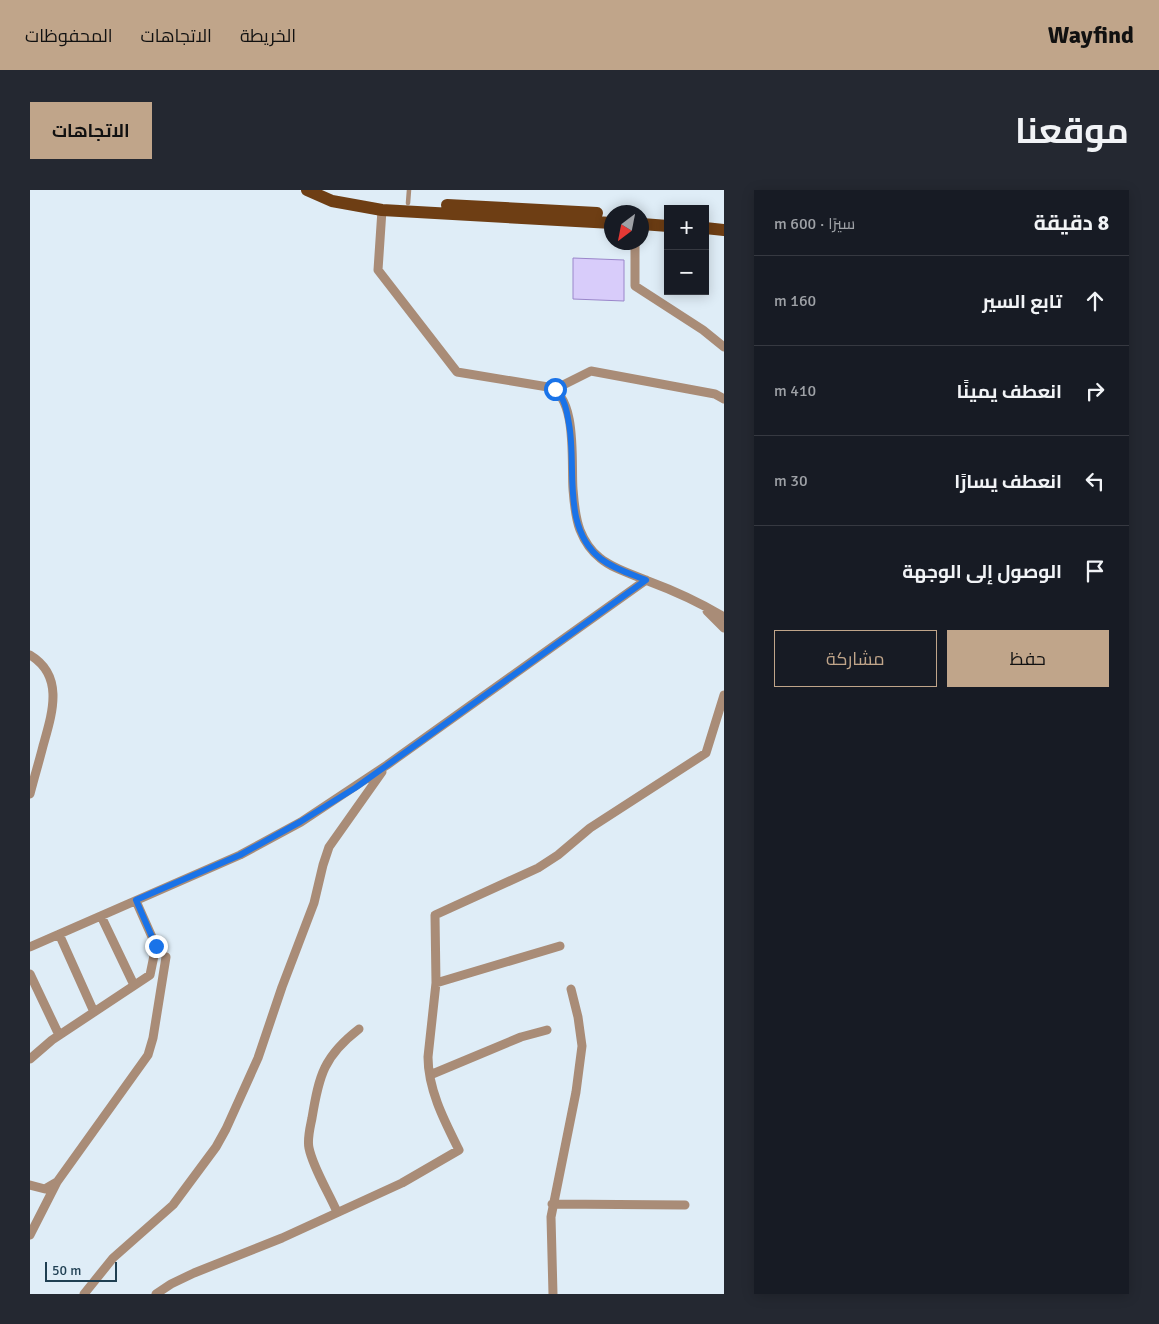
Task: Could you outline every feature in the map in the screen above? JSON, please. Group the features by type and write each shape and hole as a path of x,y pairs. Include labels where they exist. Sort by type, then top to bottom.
{"main road":[{"path":"307,190 332,201 382,210 604,222"},
{"path":"327,190 366,200 408,196 604,213"},
{"path":"649,217 664,218"},
{"path":"709,220 724,222"},
{"path":"649,225 664,226"},
{"path":"709,228 724,230"}],"street":[{"path":"382,210 378,270 457,372 541,385 555,389 561,396 567,411 571,436 575,507 580,530 588,545 600,558 614,567 696,600 724,617"},
{"path":"635,250 635,286 703,330 724,347"},
{"path":"555,389 591,371 715,394 724,399"},
{"path":"30,947 240,855 292,827 387,765 646,580"},
{"path":"696,600 724,628"},
{"path":"30,655 48,673 54,700 30,794"},
{"path":"156,1294 194,1273 282,1238 402,1183 459,1150 442,1113 430,1075 428,1057 436,983 435,915 538,868 570,846 590,828 706,753 724,695"},
{"path":"84,1294 113,1258 173,1205 216,1147 226,1130 264,1043 282,987 314,903 329,847 387,765"},
{"path":"30,1059 40,1048 150,974 156,946 136,900"},
{"path":"101,916 134,985"},
{"path":"59,934 94,1012"},
{"path":"436,983 560,946"},
{"path":"30,1235 57,1182 148,1055 154,1038 166,957"},
{"path":"30,974 59,1035"},
{"path":"553,1294 552,1204 568,1134 582,1046 578,1016 570,989"},
{"path":"337,1212 311,1156 308,1138 317,1090 324,1068 338,1047 359,1029"},
{"path":"430,1075 521,1037 547,1030"},
{"path":"33,1186 45,1189 57,1182"},
{"path":"33,1186 51,1194"},
{"path":"552,1204 685,1204"}],"building":[{"path":"573,258 624,260 624,301 573,299"}],"route":[{"path":"156,946 136,900 240,855 300,822 355,788 646,580 606,563 594,553 580,530 573,489 571,436 567,411 561,396 555,389"}]}
